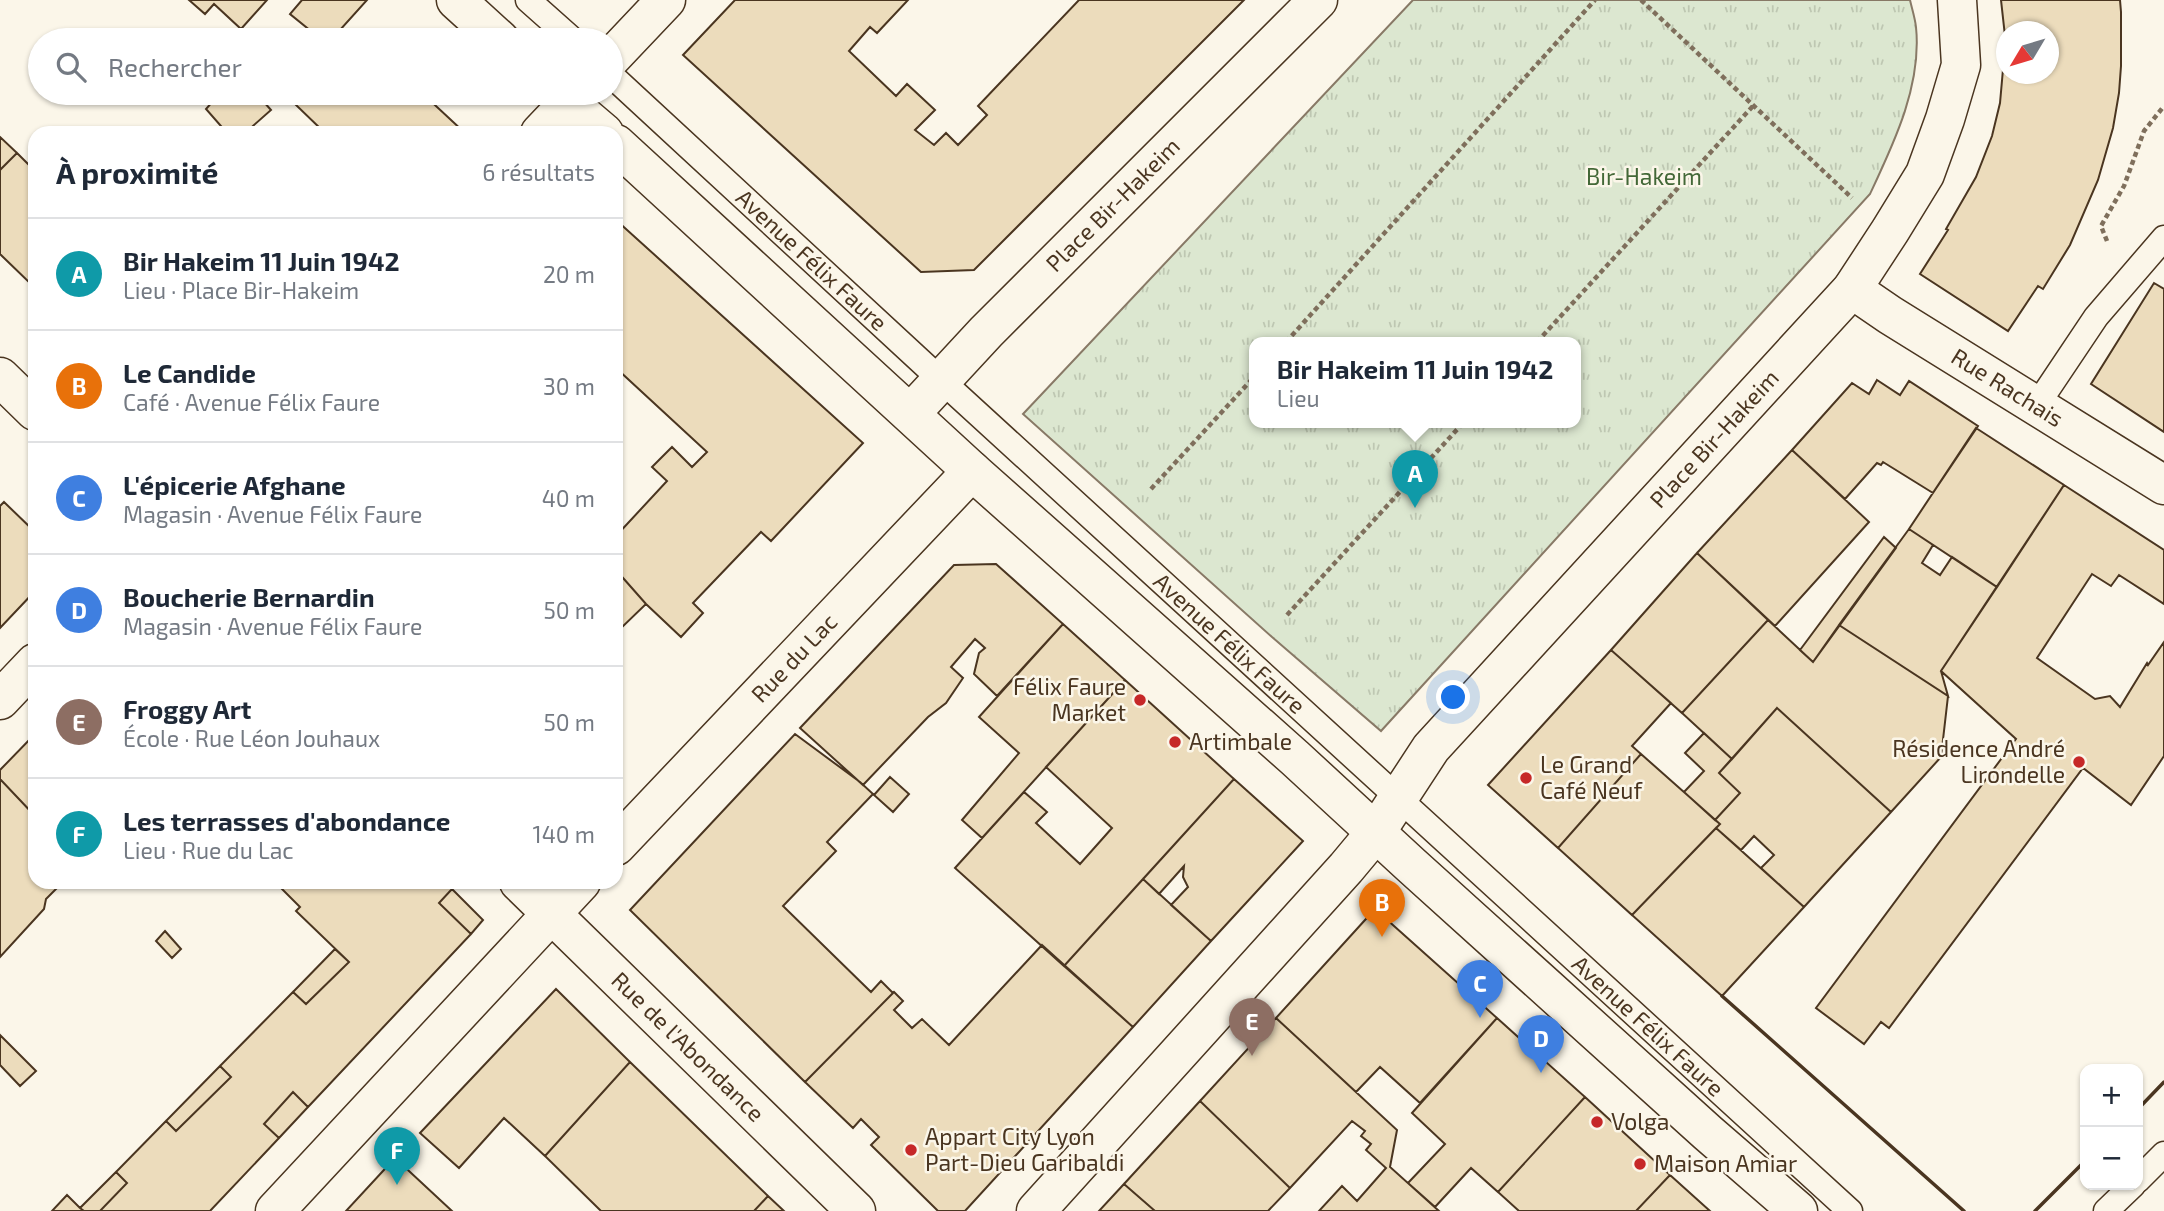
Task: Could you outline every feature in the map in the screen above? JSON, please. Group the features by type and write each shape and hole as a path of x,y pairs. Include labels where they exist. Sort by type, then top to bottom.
{"street":[{"path":"456,0 487,28"},
{"path":"623,45 666,0"},
{"name":"Place Bir-Hakeim","path":"911,413 986,332 1318,0"},
{"name":"Place Bir-Hakeim","path":"1036,1211 1376,832 1431,748 1852,289 1925,174 1945,119 1961,65 1957,0"},
{"path":"545,126 561,105"},
{"path":"577,105 597,126"},
{"name":"Avenue Félix Faure","path":"623,150 972,471 1798,1211"},
{"name":"Rue Rachais","path":"1852,289 2164,485"},
{"path":"0,377 28,404"},
{"name":"Rue du Lac","path":"623,839 972,471"},
{"path":"0,700 28,670"},
{"name":"Rue de l'Abondance","path":"526,889 856,1211"},
{"path":"275,1211 574,889"}],"lane":[{"path":"528,0 560,28"},
{"name":"Avenue Félix Faure","path":"623,86 1850,1211"},
{"path":"2037,405 2096,317 2164,238"},
{"path":"2143,1175 2164,1154"},
{"path":"2106,1211 2128,1190"}],"path":[{"path":"1291,337 1595,0"},
{"path":"1641,0 1860,205"},
{"path":"1542,337 1753,106"},
{"path":"2101,226 2124,186 2144,131 2164,106"},
{"path":"1151,489 1249,382"},
{"path":"1287,615 1458,428"}],"green space":[{"name":"Bir-Hakeim","path":"1413,0 1910,0 1916,24 1915,70 1897,134 1870,194 1381,731 1023,414"}],"building":[{"path":"189,0 267,0 242,28 214,4 205,14"},
{"path":"302,0 367,0 342,28 307,28 290,14"},
{"path":"735,0 908,0 877,33 870,27 849,51 896,96 907,84 935,110 915,130 934,145 946,133 958,145 987,115 978,106 1079,0 1244,0 974,270 921,272 683,55"},
{"path":"2001,0 2120,0 2119,93 2113,128 2098,180 2070,245 2043,289 2038,286 2008,331 1920,274 1948,230 1946,229 1976,177 1992,136 2002,84 2059,84 2059,21 2003,21"},
{"path":"210,105 267,105 271,110 253,126 221,126 206,109"},
{"path":"296,105 435,105 457,126 318,126"},
{"path":"0,137 17,153 0,170"},
{"path":"17,153 28,164 28,281 0,254 0,170"},
{"path":"623,226 863,443 771,541 761,532 693,603 703,613 681,637 623,578 623,528 667,481 652,467 672,447 692,467 707,452 623,374"},
{"path":"2154,283 2164,289 2164,432 2091,384"},
{"path":"1877,380 1900,395 1909,381 1978,426 1933,493 1883,462 1881,465 1877,463 1845,499 1792,450 1852,383 1869,394"},
{"path":"1976,428 2064,485 1997,587 1909,529"},
{"path":"1792,450 1869,522 1775,626 1697,553"},
{"name":"Résidence André Lirondelle","path":"2064,485 2164,550 2164,604 2119,575 2111,586 2092,574 2037,658 2095,699 2110,696 2120,707 2147,663 2148,665 2164,642 2164,756 2131,805 2083,768 1889,1028 1881,1022 1864,1044 1816,1008 2016,739 1941,671"},
{"path":"4,502 28,525 28,598 0,628 0,506"},
{"path":"1909,529 1933,545 1922,563 1940,575 1952,557 1997,587 1941,671 1948,696 1839,625"},
{"path":"1884,537 1896,548 1813,662 1800,650"},
{"path":"1697,553 1768,620 1682,713 1611,650"},
{"path":"996,564 1063,624 997,696 974,674 979,653 985,648 975,639 951,667 963,678 946,703 928,717 863,785 800,728 954,565"},
{"path":"623,578 646,604 623,626"},
{"path":"1768,620 1813,662 1839,625 1948,696 1941,757 1891,812 1777,708 1732,759 1682,713"},
{"path":"1063,624 1125,680 982,838 962,820 1019,753 979,717"},
{"path":"1611,650 1671,703 1632,746 1641,754 1558,848 1488,785"},
{"path":"1125,680 1234,779 1064,966 955,868 1024,792 1047,812 1036,823 1080,864 1112,828 1046,767"},
{"path":"1777,708 1891,812 1804,907 1761,868 1774,855 1754,836 1741,850 1716,828 1720,824 1715,820 1740,793 1719,773"},
{"path":"1704,733 1732,759 1719,773 1740,793 1715,820 1684,792 1704,771 1685,753"},
{"path":"795,734 873,794 827,842 836,851 783,906 871,992 881,981 893,993 805,1082 630,910"},
{"path":"28,741 28,809 0,779 0,770"},
{"path":"1641,754 1720,824 1632,915 1558,848"},
{"path":"890,777 909,794 893,812 874,795"},
{"path":"0,779 28,809 28,889 56,889 46,899 44,909 0,957"},
{"path":"1234,779 1303,841 1211,941 1171,905 1188,887 1183,877 1184,866 1159,894 1143,879"},
{"path":"1716,828 1804,907 1722,996 1632,915"},
{"path":"1143,879 1211,941 1133,1027 1064,966"},
{"path":"282,889 452,889 439,903 471,934 308,1107 293,1092 264,1124 279,1138 210,1211 100,1211 127,1183 116,1172 166,1121 176,1131 231,1077 220,1066 293,992 306,1004 349,962 296,911 300,907"},
{"path":"452,889 483,920 471,934 439,903"},
{"path":"1375,909 1497,1018 1420,1103 1380,1067 1356,1092 1276,1018"},
{"path":"165,931 181,949 172,958 156,941"},
{"path":"1042,945 1133,1027 965,1211 938,1211 871,1145 879,1137 861,1119 853,1128 805,1082 894,992 903,1001 894,1010 912,1028 922,1019 949,1045"},
{"path":"335,949 349,962 306,1004 293,992"},
{"path":"556,989 630,1062 545,1156 504,1118 459,1168 420,1133"},
{"path":"1276,1018 1397,1130 1390,1167 1439,1211 1319,1211 1342,1186 1357,1201 1386,1168 1366,1150 1371,1144 1361,1136 1365,1131 1352,1121 1290,1188 1200,1101"},
{"path":"1497,1018 1585,1097 1498,1192 1471,1168 1435,1207 1408,1183 1445,1144 1412,1113"},
{"path":"0,1035 36,1071 20,1086 0,1065"},
{"path":"630,1062 768,1196 754,1211 601,1211 545,1156"},
{"path":"220,1066 231,1077 176,1131 166,1121"},
{"path":"293,1092 308,1107 279,1138 264,1124"},
{"path":"1585,1097 1670,1175 1636,1211 1519,1211 1498,1192"},
{"path":"1200,1101 1290,1188 1268,1211 1155,1211 1124,1184"},
{"path":"395,1158 452,1211 346,1211"},
{"path":"116,1172 127,1183 100,1211 84,1211 80,1208"},
{"path":"1670,1175 1710,1211 1636,1211"},
{"path":"1124,1184 1155,1211 1099,1211"},
{"path":"67,1195 80,1208 84,1211 52,1211"},
{"path":"768,1196 784,1211 754,1211"}],"wall":[{"path":"1722,996 1964,1211"},
{"path":"2143,1104 2164,1082"},
{"path":"2035,1211 2080,1166"}],"place":[{"name":"Bir Hakeim 11 Juin 1942","path":"1415,508"},
{"name":"Félix Faure Market","path":"1140,700"},
{"name":"Artimbale","path":"1175,742"},
{"name":"Résidence André Lirondelle","path":"2079,762"},
{"name":"Le Grand Café Neuf","path":"1526,778"},
{"name":"Le Candide","path":"1382,937"},
{"name":"L'épicerie Afghane","path":"1480,1018"},
{"name":"Froggy Art","path":"1252,1056"},
{"name":"Boucherie Bernardin","path":"1541,1073"},
{"name":"Volga","path":"1597,1122"},
{"name":"Appart City Lyon Part-Dieu Garibaldi","path":"911,1150"},
{"name":"Maison Amiar","path":"1640,1164"},
{"name":"Les terrasses d'abondance","path":"397,1185"}]}
